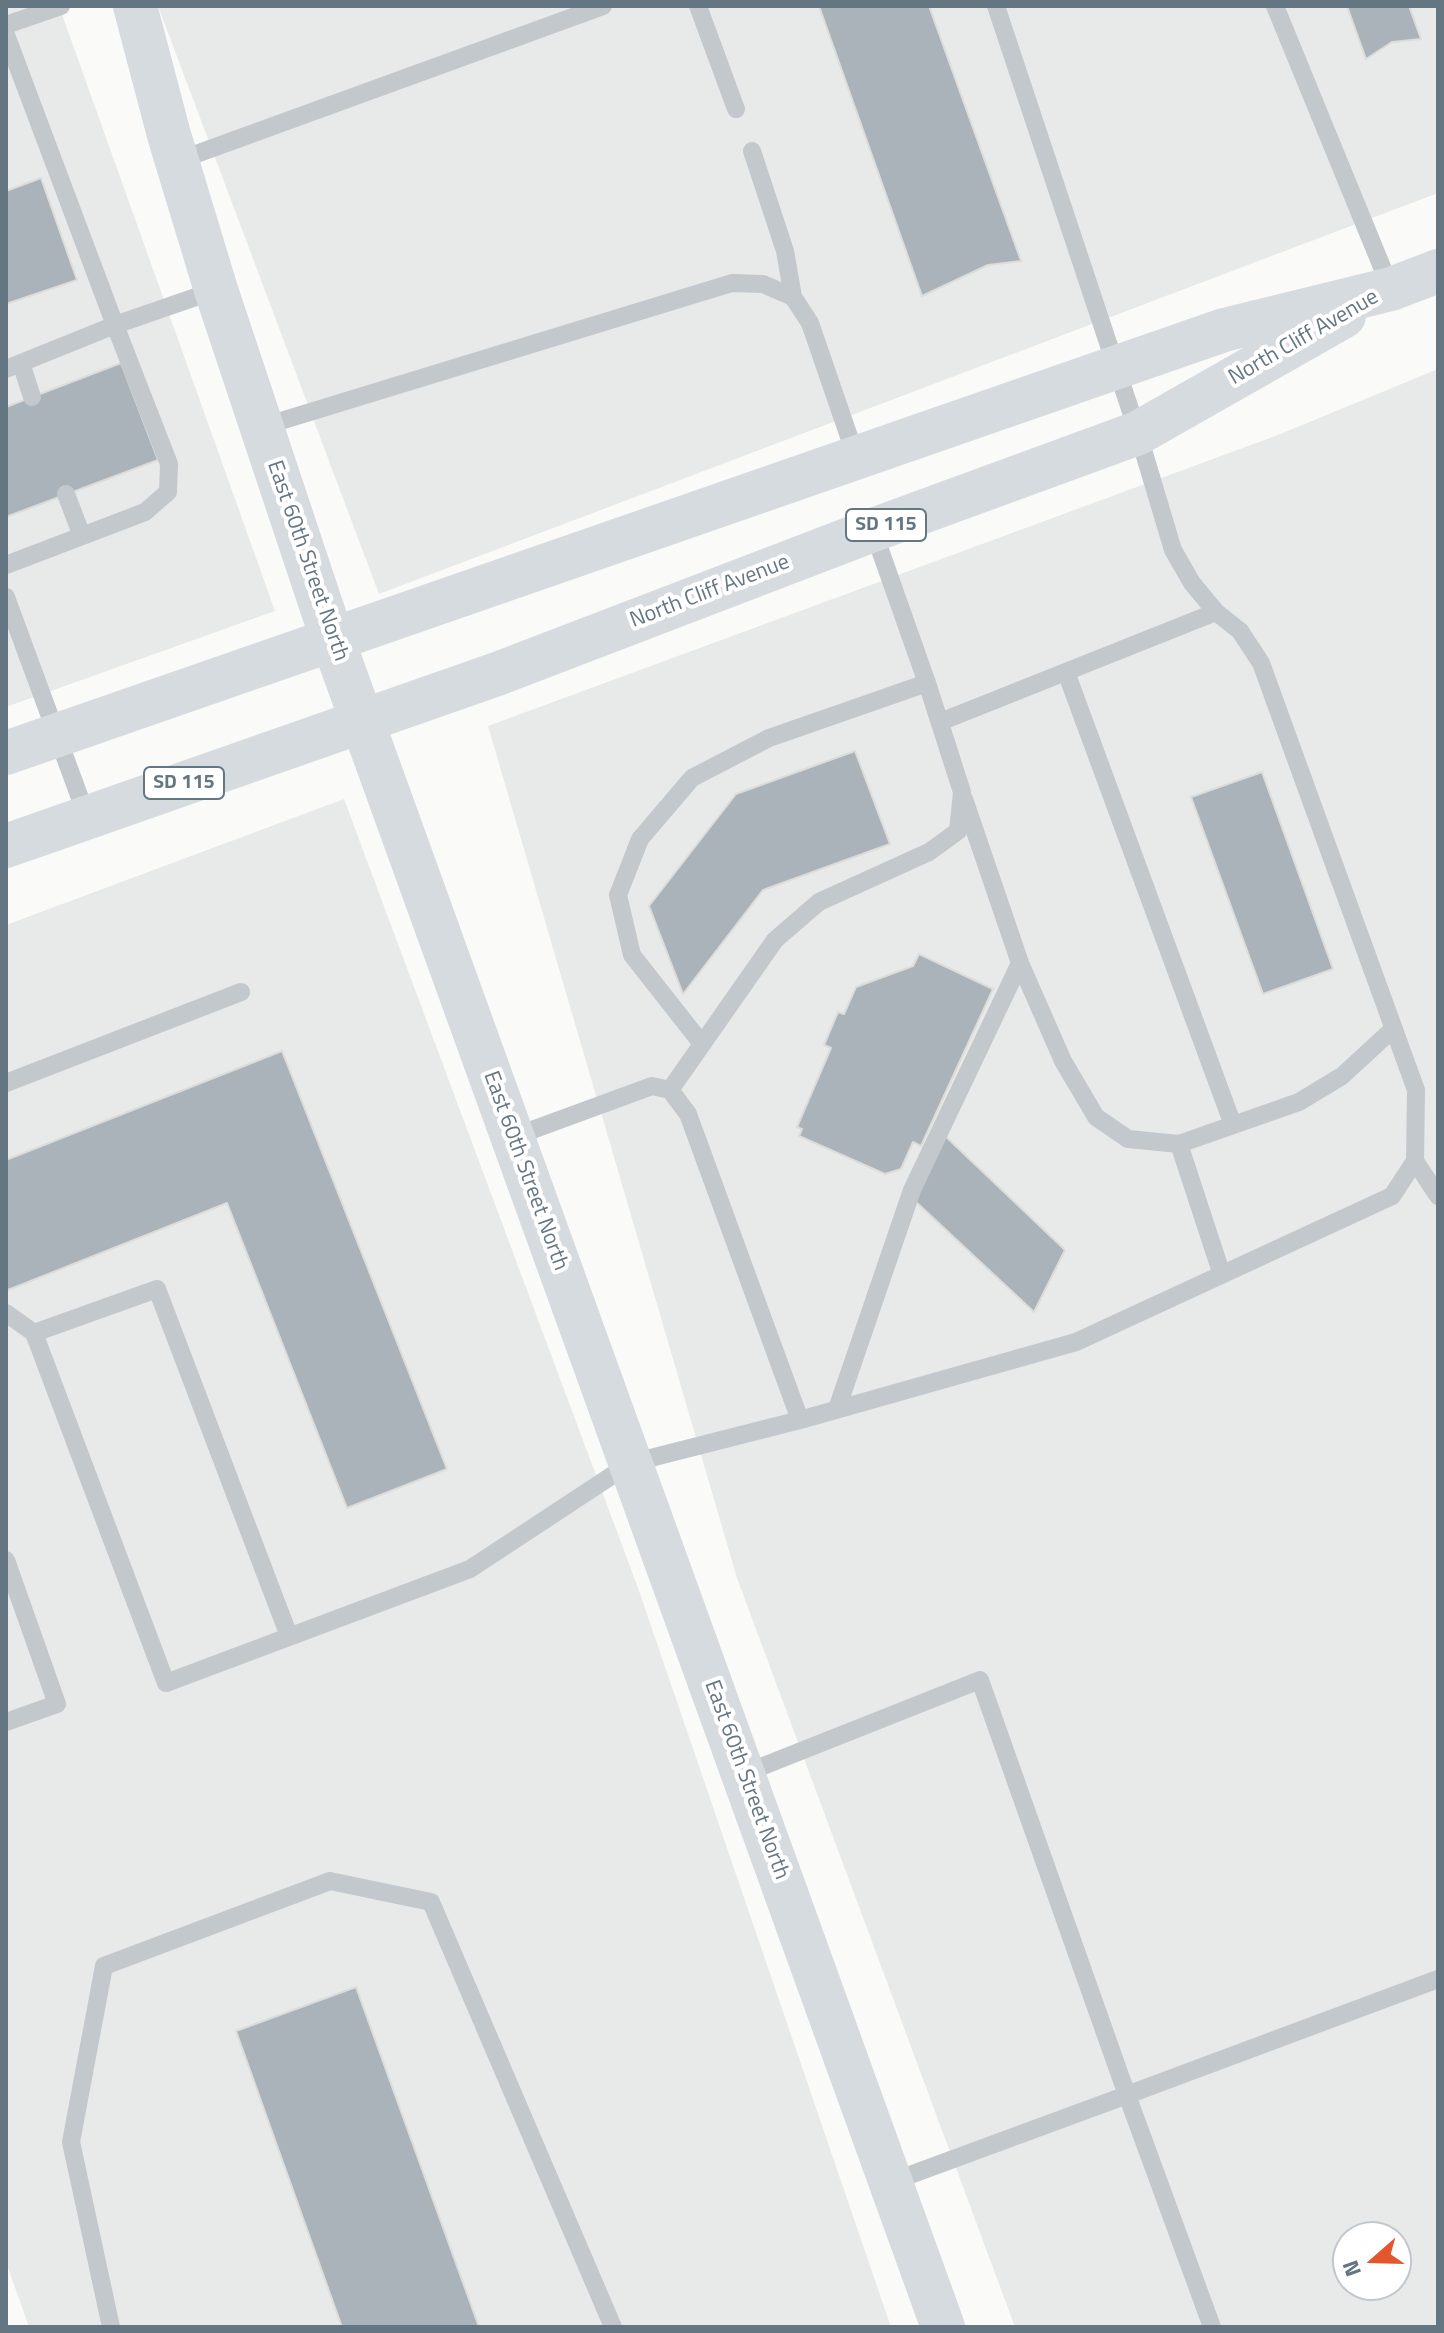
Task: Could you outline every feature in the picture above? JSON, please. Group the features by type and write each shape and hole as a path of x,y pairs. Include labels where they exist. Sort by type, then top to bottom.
{"main road":[{"name":"East 60th Street North","path":"135,6 216,290 332,638 943,2327"},
{"name":"North Cliff Avenue","path":"6,753 1224,330 1391,289 1438,271"},
{"name":"North Cliff Avenue","path":"6,846 497,674 873,530 1138,433 1391,289"}],"lane":[{"path":"6,25 61,6"},
{"path":"177,161 603,6"},
{"path":"698,6 736,109"},
{"path":"6,1313 34,1333 166,1683 470,1569 631,1463 800,1420 1076,1342 1392,1196 1415,1161 1416,1090 1261,663 1240,631 1216,612 1192,583 1173,550 1138,433 996,6"},
{"path":"1275,6 1391,289"},
{"path":"6,35 169,464 168,492 145,512 6,565"},
{"path":"752,151 785,251 793,297 810,323 857,459"},
{"path":"261,427 732,283 763,284 793,297"},
{"path":"32,397 13,366 115,325 216,290"},
{"path":"66,494 82,536"},
{"path":"873,530 1020,963 1063,1061 1096,1117 1128,1139 1179,1144 1299,1102 1342,1076 1393,1029"},
{"path":"6,597 87,817"},
{"path":"940,722 1216,612"},
{"path":"1066,672 1233,1125"},
{"path":"702,1044 632,955 618,895 640,839 692,778 769,738 927,683"},
{"path":"670,1090 775,940 819,902 929,852 958,831 962,792"},
{"path":"837,1409 912,1190 1020,963"},
{"path":"6,1083 241,992"},
{"path":"513,1137 652,1086 670,1090 688,1114 800,1420"},
{"path":"1179,1144 1222,1275"},
{"path":"1415,1161 1438,1196"},
{"path":"34,1333 157,1289 289,1636"},
{"path":"6,1560 12,1593 57,1704 6,1722"},
{"path":"743,1774 980,1680 1212,2327"},
{"path":"111,2327 71,2142 104,1966 330,1881 431,1902 613,2327"},
{"path":"891,2182 1438,1979"}],"shaded area":[{"path":"6,6 59,6 275,611 6,707"},
{"path":"158,6 1438,6 1438,193 379,594"},
{"path":"1438,369 1438,2327 1015,2327 737,1578 488,726 1278,435"},
{"path":"344,799 638,1588 891,2327 29,2327 6,2262 6,925"}],"building":[{"path":"819,6 929,6 1021,261 988,265 922,296"},
{"path":"1347,6 1409,6 1421,39 1392,42 1366,59"},
{"path":"41,178 77,280 6,304 6,191"},
{"path":"121,363 158,460 6,517 6,407"},
{"path":"855,751 890,844 763,890 683,994 649,906 736,794"},
{"path":"1262,772 1333,969 1263,994 1191,797"},
{"path":"919,954 993,989 921,1146 913,1142 901,1169 885,1174 799,1136 802,1129 797,1127 831,1048 824,1045 838,1012 844,1014 856,987 913,966"},
{"path":"282,1051 447,1469 347,1508 227,1203 8,1290 6,1285 6,1160"},
{"path":"943,1134 1065,1250 1034,1312 914,1200"},
{"path":"356,1987 479,2327 342,2327 236,2031"}]}
